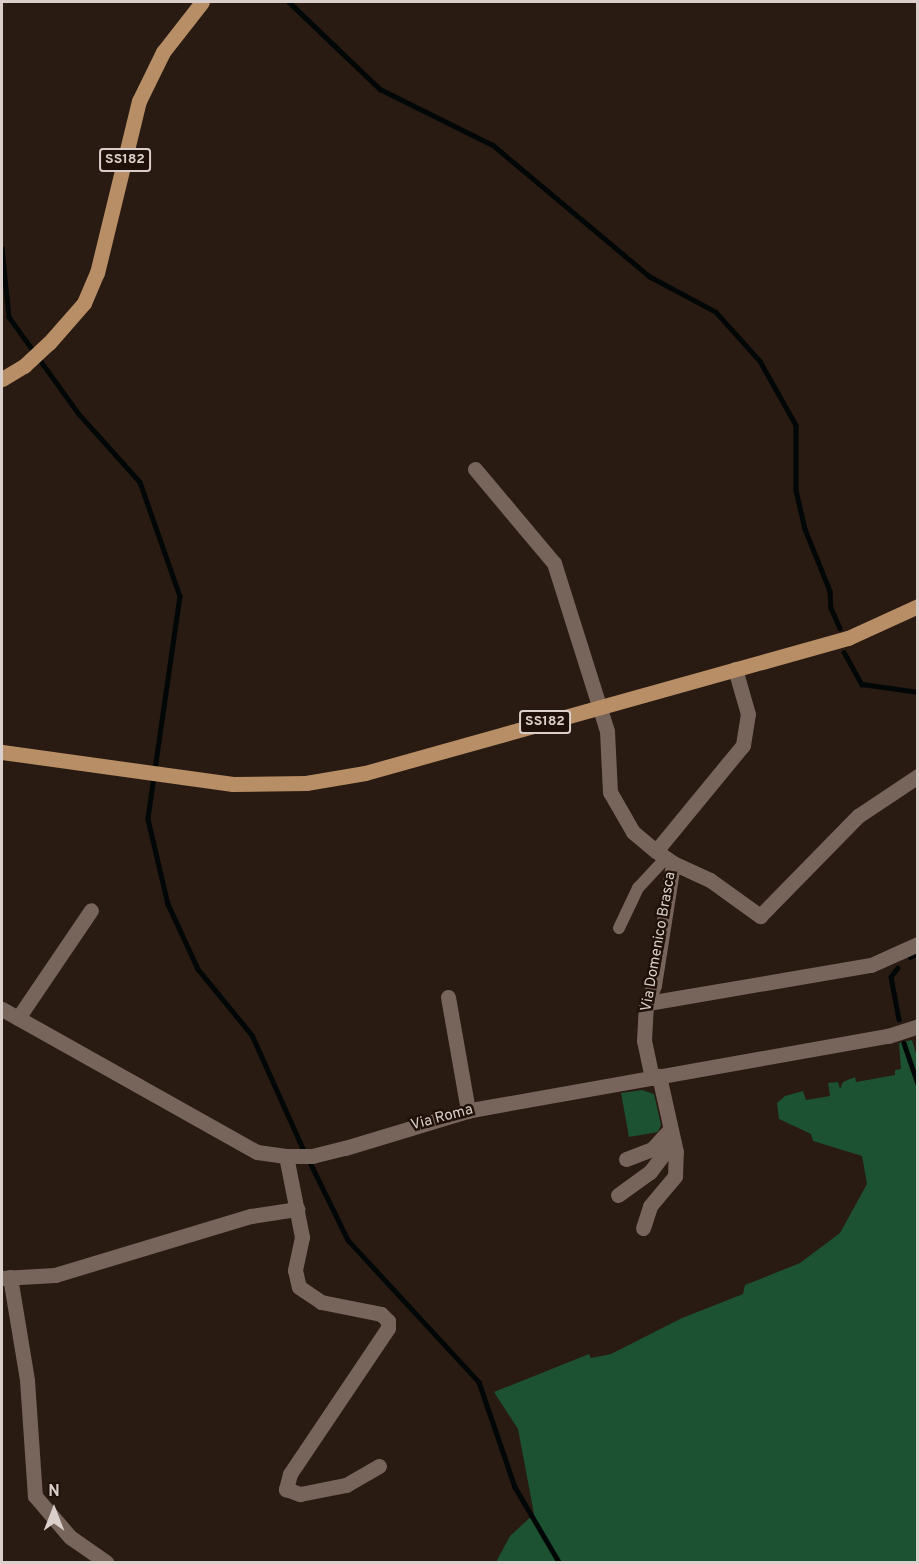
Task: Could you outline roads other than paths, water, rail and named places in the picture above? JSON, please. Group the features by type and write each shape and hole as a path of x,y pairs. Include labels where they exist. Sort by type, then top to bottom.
{"main road":[{"name":"SS182","path":"2,379 24,366 84,303 97,273 139,101 163,52 202,2"},
{"name":"SS182","path":"2,752 163,776 243,784 306,783 365,772 848,638 918,606"}],"street":[{"path":"475,469 555,563 607,731 607,774 617,810 633,832 665,857 710,880 760,916 858,816 918,776"},
{"name":"Via Domenico Brasca","path":"643,1228 650,1206 675,1176 671,1136 644,1041 648,1003 654,985 665,857 743,746 748,714 735,669"},
{"path":"618,928 638,888 665,857"},
{"path":"18,1018 91,910"},
{"path":"648,1003 871,965 918,944"},
{"path":"448,997 468,1111"},
{"name":"Via Roma","path":"2,1009 257,1152 298,1156 468,1111 888,1036 918,1026"},
{"path":"626,1159 652,1149 671,1136"},
{"path":"618,1195 650,1172 671,1136"},
{"path":"298,1156 297,1209 302,1237 295,1270 299,1287 321,1302 381,1314 388,1321 388,1328 290,1474 286,1489 300,1494 346,1485 380,1466"},
{"path":"106,1563 70,1537 35,1496 27,1380 6,1278 55,1275 251,1216 297,1209"}],"waterway":[{"path":"289,2 380,89 493,145 649,276 716,312 760,361 796,425 796,490 805,529 830,591 831,608 840,628"},
{"path":"2,248 9,317 79,414 140,482 180,596 148,819 168,904 198,969 252,1035 305,1153"},
{"path":"844,652 862,684 918,692"},
{"path":"910,957 918,953"},
{"path":"898,968 891,977 899,1019"},
{"path":"904,1043 918,1084"},
{"path":"309,1160 348,1240 479,1382 515,1487 559,1562"}]}
